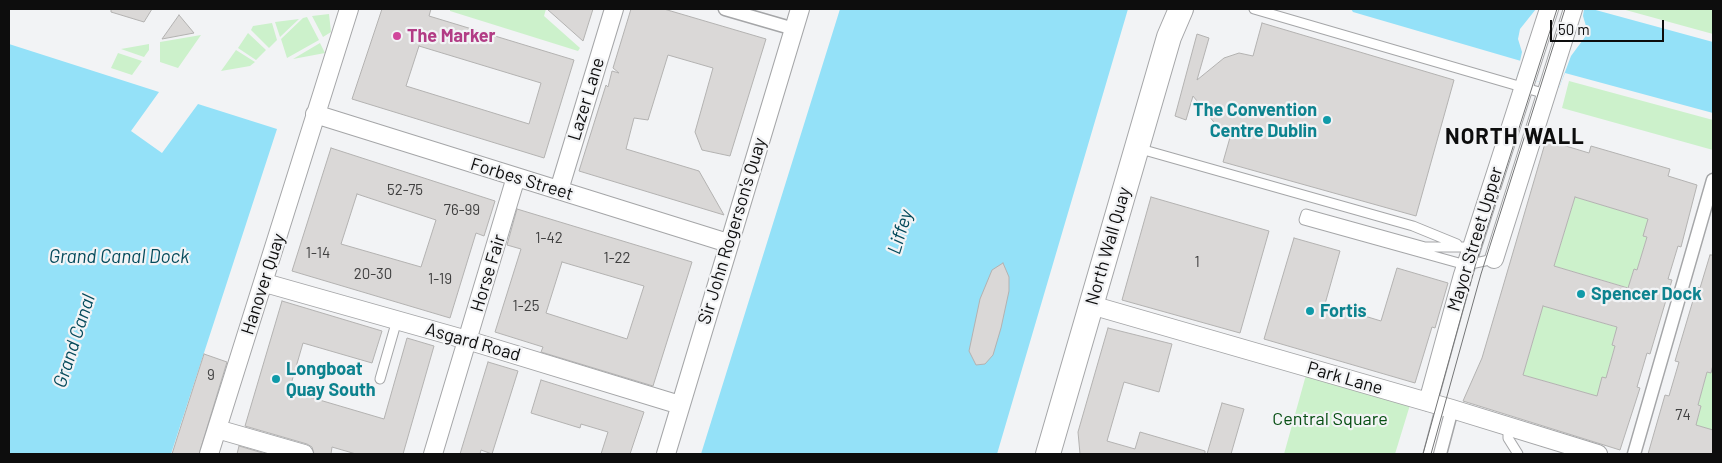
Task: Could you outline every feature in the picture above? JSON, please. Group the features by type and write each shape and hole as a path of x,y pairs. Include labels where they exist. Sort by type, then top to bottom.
{"main road":[{"name":"North Wall Quay","path":"1169,37 1173,9"},
{"name":"North Wall Quay","path":"1048,454 1169,37 1181,9"}],"street":[{"name":"Hanover Quay","path":"209,454 265,283 349,9"},
{"name":"Lazer Lane","path":"559,190 614,9"},
{"path":"725,9 794,29"},
{"name":"Sir John Rogerson's Quay","path":"666,454 728,242 800,9"},
{"name":"Mayor Street Upper","path":"1440,454 1440,405 1466,264 1466,246 1525,83 1548,9"},
{"name":"Mayor Street Upper","path":"1494,259 1573,9"},
{"name":"Forbes Street","path":"316,114 728,242"},
{"name":"Horse Fair","path":"433,454 516,177"},
{"path":"1634,454 1713,180"},
{"name":"Asgard Road","path":"265,283 467,340 680,405"},
{"name":"Park Lane","path":"1091,305 1440,405 1598,454"},
{"path":"217,429 304,454"}],"lane":[{"path":"1254,9 1547,89"},
{"path":"1137,148 1413,226 1466,246"},
{"path":"1466,246 1425,247 1312,219 1466,264 1494,259"},
{"path":"380,379 397,320"},
{"path":"1428,454 1440,405"},
{"path":"1508,426 1508,438 1518,454"}],"green space":[{"path":"450,9 546,9 544,16 580,48 578,51 450,11"},
{"path":"1622,9 1713,9 1713,34"},
{"path":"329,14 331,32 323,37 312,16"},
{"path":"307,17 319,40 287,58 281,39 303,18"},
{"path":"299,19 280,37 275,22"},
{"path":"272,23 277,40 269,48 251,30 253,26"},
{"path":"248,33 266,50 256,60 238,48"},
{"path":"201,35 178,68 160,62 160,42"},
{"path":"320,43 325,53 293,59"},
{"path":"149,44 149,50 144,57 121,49"},
{"path":"236,50 255,62 250,66 221,71"},
{"path":"118,53 142,61 132,75 111,68"},
{"path":"1569,81 1713,120 1713,150 1562,108"},
{"path":"1575,197 1659,222 1644,236 1647,237 1637,270 1634,269 1630,281 1639,291 1554,266"},
{"path":"1543,306 1627,330 1615,335 1612,344 1615,346 1606,378 1607,399 1523,375"},
{"path":"1713,365 1713,430 1685,422 1698,418 1701,406 1698,405 1707,372 1711,373"},
{"name":"Central Square","path":"1306,375 1410,405 1395,454 1284,454"}],"water":[{"name":"Liffey","path":"840,9 1128,9 997,454 701,454"},
{"path":"1351,9 1592,9 1713,42 1713,113 1565,73 1559,88 1517,75 1521,61 1353,12"},
{"name":"Grand Canal Dock","path":"9,44 159,92 131,131 162,153 198,104 277,129 171,454 9,454"}],"pier":[{"path":"1536,9 1584,9 1583,16 1588,33 1571,56 1559,88 1517,75 1522,52 1518,39 1520,29"}],"building":[{"path":"111,9 152,9 144,22 111,12"},
{"path":"382,9 431,9 429,16 574,60 544,158 352,99","holes":["419,46 541,83 529,124 406,86"]},
{"path":"547,9 593,9 583,41"},
{"path":"631,9 664,9 766,39 730,156 702,150 695,132 713,68 668,55 648,120 634,118 626,149 699,171 724,215 579,171 606,85 608,87 612,71 619,73 613,68"},
{"path":"179,15 194,33 162,39"},
{"name":"The Convention Centre Dublin","path":"1262,23 1454,80 1416,216 1223,162 1231,134 1217,126 1193,96 1186,120 1175,116 1197,34 1209,38 1197,80 1224,58 1239,53 1253,56"},
{"name":"Spencer Dock","path":"1546,140 1589,153 1591,146 1670,169 1668,176 1697,185 1681,247 1678,246 1668,279 1672,280 1650,354 1647,353 1637,387 1640,388 1620,450 1463,401 1482,358","holes":["1575,197 1648,219 1643,236 1647,237 1637,270 1634,269 1628,288 1554,266","1543,306 1617,327 1612,345 1615,346 1606,378 1602,377 1597,396 1523,375"]},
{"path":"331,148 495,201 484,236 476,233 450,318 292,271","holes":["357,194 436,220 421,267 341,244"]},
{"path":"1151,197 1269,231 1240,333 1122,300"},
{"path":"517,209 692,262 653,386 541,352 543,347 495,332 521,249 507,245","holes":["562,262 644,286 627,339 546,313"]},
{"name":"Fortis","path":"1294,238 1340,251 1325,304 1381,321 1397,268 1448,283 1435,328 1432,327 1415,383 1264,339"},
{"name":"Spencer Dock","path":"1710,255 1713,255 1713,365 1711,373 1707,372 1698,405 1701,406 1696,425 1713,430 1713,454 1648,454 1665,395 1669,396 1679,362 1675,361 1697,287 1700,288"},
{"path":"1003,263 1009,277 1009,291 1001,328 993,355 985,364 976,365 969,351 980,299 992,270"},
{"name":"Longboat Quay South","path":"282,301 382,331 372,363 303,343 289,391 384,419 407,338 434,346 403,454 356,454 332,447 331,454 314,454 312,447 307,444 245,426"},
{"path":"1108,328 1172,344 1159,392 1124,382 1107,441 1135,449 1140,432 1205,451 1205,454 1080,454 1078,432"},
{"path":"204,354 227,362 199,454 172,454"},
{"path":"488,362 518,371 492,454 481,450 480,454 460,454"},
{"path":"541,380 644,412 630,454 601,454 608,432 581,424 580,428 531,413"},
{"path":"1222,403 1244,409 1231,454 1207,454"},
{"path":"239,446 266,454 237,454"}],"tram line":[{"path":"1423,454 1476,263 1557,9"},
{"path":"1431,454 1481,274 1565,9"}],"place":[{"name":"The Marker","path":"397,36"},
{"name":"The Convention Centre Dublin","path":"1327,120"},
{"name":"Spencer Dock","path":"1581,294"},
{"name":"Fortis","path":"1310,311"},
{"name":"Longboat Quay South","path":"276,379"}],"district":[{"name":"NORTH WALL","path":"1515,137"}],"water label":[{"name":"Grand Canal","path":"74,341"}]}
